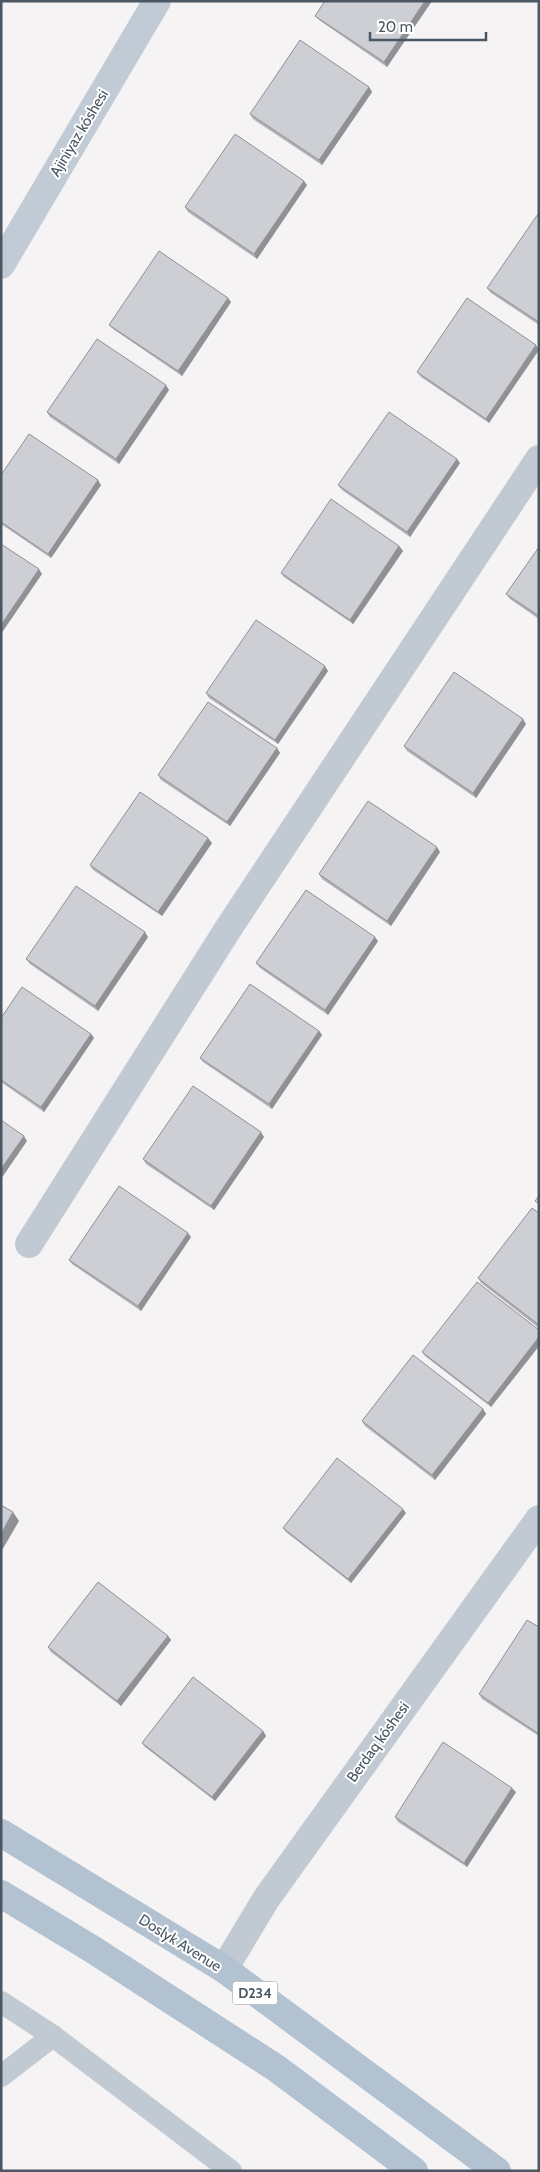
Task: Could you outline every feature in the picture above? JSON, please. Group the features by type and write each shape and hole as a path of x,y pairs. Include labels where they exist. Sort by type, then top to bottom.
{"main road":[{"name":"Doslyk Avenue","path":"1,1833 224,1969 497,2171"},
{"path":"1,1894 92,1949 276,2068 414,2171"}],"street":[{"name":"Ajiniyaz kóshesi","path":"1,265 157,1"},
{"path":"30,1244 228,929 539,458"},
{"name":"Berdaq kóshesi","path":"224,1969 266,1899 539,1519"}],"lane":[{"path":"1,2002 53,2036 231,2171"},
{"path":"1,2076 53,2036"}],"building":[{"path":"325,1 425,1 384,62 315,16"},
{"path":"300,40 369,87 319,160 250,114"},
{"path":"235,134 304,181 254,254 185,207"},
{"path":"539,215 539,322 487,288"},
{"path":"159,251 228,298 178,371 109,325"},
{"path":"467,298 536,345 486,419 417,372"},
{"path":"97,339 166,385 116,459 47,412"},
{"path":"389,412 457,459 407,532 338,485"},
{"path":"29,434 98,480 48,554 1,522 1,475"},
{"path":"331,499 399,546 350,620 281,573"},
{"path":"1,544 39,569 1,625"},
{"path":"539,547 539,616 506,594"},
{"path":"256,620 325,666 275,740 206,693"},
{"path":"454,672 523,719 473,793 404,746"},
{"path":"208,702 277,748 227,822 158,775"},
{"path":"140,792 208,838 158,912 90,865"},
{"path":"368,801 437,847 387,921 319,874"},
{"path":"76,886 145,932 95,1006 26,959"},
{"path":"306,890 375,937 325,1010 256,963"},
{"path":"250,984 319,1031 269,1104 200,1058"},
{"path":"22,987 91,1034 41,1107 1,1080 1,1018"},
{"path":"193,1086 261,1132 211,1206 143,1159"},
{"path":"1,1120 24,1136 1,1169"},
{"path":"119,1186 188,1233 138,1306 69,1260"},
{"path":"539,1196 539,1204 535,1201"},
{"path":"532,1208 539,1213 539,1325 478,1278"},
{"path":"477,1282 539,1330 539,1337 488,1403 422,1352"},
{"path":"413,1355 483,1409 432,1475 362,1421"},
{"path":"337,1458 403,1509 348,1579 283,1528"},
{"path":"1,1505 13,1512 1,1534"},
{"path":"98,1582 168,1636 117,1701 48,1647"},
{"path":"527,1620 539,1627 539,1734 479,1694"},
{"path":"193,1677 263,1731 212,1797 142,1743"},
{"path":"443,1742 512,1788 464,1863 395,1817"}]}
